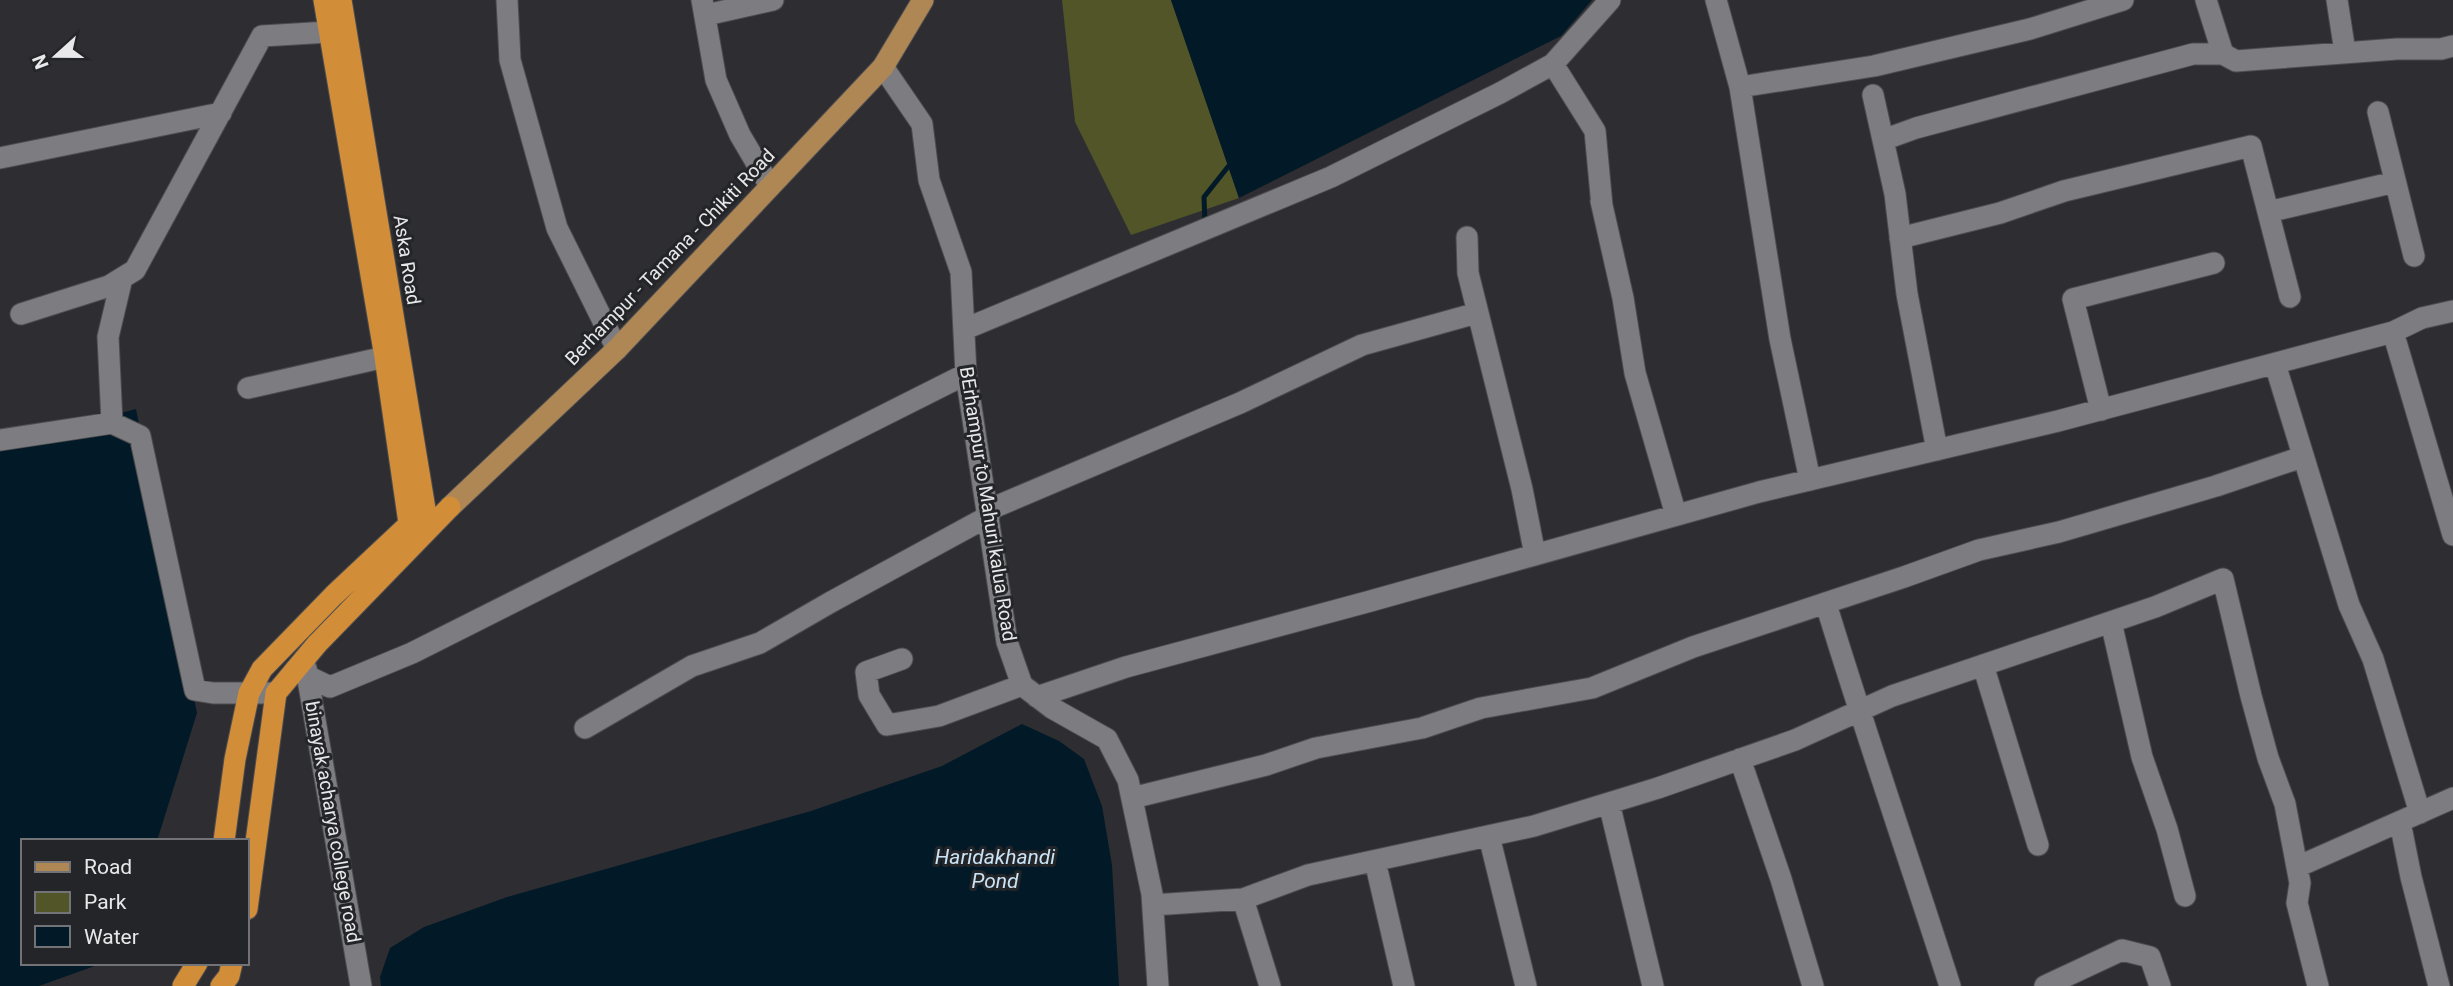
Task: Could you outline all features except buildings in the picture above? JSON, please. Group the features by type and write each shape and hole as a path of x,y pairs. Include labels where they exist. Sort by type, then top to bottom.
{"highway":[{"path":"324,0 385,357 419,527"},
{"name":"Aska Road","path":"341,0 419,527"},
{"path":"224,839 235,759 249,693 262,669 334,595 419,527 450,507"},
{"path":"248,902 276,693 303,668 419,527"},
{"path":"183,986 196,965"},
{"path":"221,986 229,976 232,965"}],"main road":[{"name":"Berhampur - Tamana - Chikiti Road","path":"450,507 617,349 883,67 923,0"}],"street":[{"path":"507,0 510,60 557,228 617,349"},
{"path":"770,186 740,135 716,80 704,8 774,0"},
{"path":"965,328 1331,177 1500,93 1553,64 1610,0"},
{"path":"1716,0 1740,87 1776,317 1810,480"},
{"path":"1740,87 1874,66 2030,29 2123,0"},
{"path":"2206,0 2223,54"},
{"path":"2337,0 2345,52"},
{"path":"22,314 108,286 135,270 262,36 330,32"},
{"path":"1883,140 1916,128 2193,54 2223,54 2236,61 2345,52 2441,49 2453,46"},
{"path":"1553,64 1595,131 1602,204 1623,298 1635,373 1676,515"},
{"name":"BErhampur to Mahuri kalua Road","path":"883,67 922,124 929,180 961,272 966,374 1007,642 1030,691"},
{"path":"1873,94 1895,194 1909,306 1937,450"},
{"path":"2378,112 2414,256"},
{"path":"0,158 220,113"},
{"path":"1900,238 2000,213 2064,191 2251,146 2290,297"},
{"path":"2268,212 2395,182"},
{"path":"1467,237 1468,273 1522,489 1535,555"},
{"path":"2101,410 2073,299 2214,263"},
{"path":"112,423 108,337 121,278"},
{"path":"902,659 866,672 869,695 887,725 939,716 1126,667 1810,480 2101,410 2393,332 2422,318 2453,311"},
{"path":"585,728 692,666 760,643 989,513 1240,403 1362,345 1477,313"},
{"path":"2393,332 2453,535"},
{"path":"248,388 385,357"},
{"path":"2274,364 2349,605 2373,659 2420,813"},
{"path":"303,668 330,687 412,653 966,374"},
{"path":"0,440 112,423 140,436 195,690 212,693 276,693"},
{"path":"1132,798 1266,765 1317,748 1422,728 1481,708 1592,688 1693,647 1979,550 2059,532 2216,486 2302,457"},
{"path":"1153,905 1243,899 1308,875 1534,826 1795,740 1892,696 2111,622 2223,579 2268,758 2285,804 2300,883 2297,902 2318,986"},
{"path":"1826,604 1950,986"},
{"path":"2111,622 2142,757 2167,829 2185,896"},
{"path":"1983,665 2038,845"},
{"name":"binayak acharya college road","path":"303,668 362,986"},
{"path":"1030,691 1052,708 1107,739 1128,780 1153,905 1158,986"},
{"path":"1740,759 1781,879 1813,986"},
{"path":"2297,867 2453,798"},
{"path":"1609,803 1653,986"},
{"path":"2400,822 2439,986"},
{"path":"1489,836 1527,986"},
{"path":"1375,861 1404,986"},
{"path":"1243,899 1270,986"},
{"path":"2045,986 2122,950 2150,957 2160,986"}],"green space":[{"path":"1062,0 1171,0 1239,198 1131,235 1075,122"}],"water":[{"path":"1171,0 1592,0 1561,36 1239,198"},
{"path":"136,409 197,713 158,839 21,839 21,965 97,965 39,986 0,986 0,445"},
{"name":"Haridakhandi Pond","path":"1022,724 1059,741 1084,759 1102,806 1112,865 1119,986 381,986 380,977 390,948 424,927 507,897 811,811 942,766"}],"waterway":[{"path":"1205,224 1204,197 1231,163"}]}
